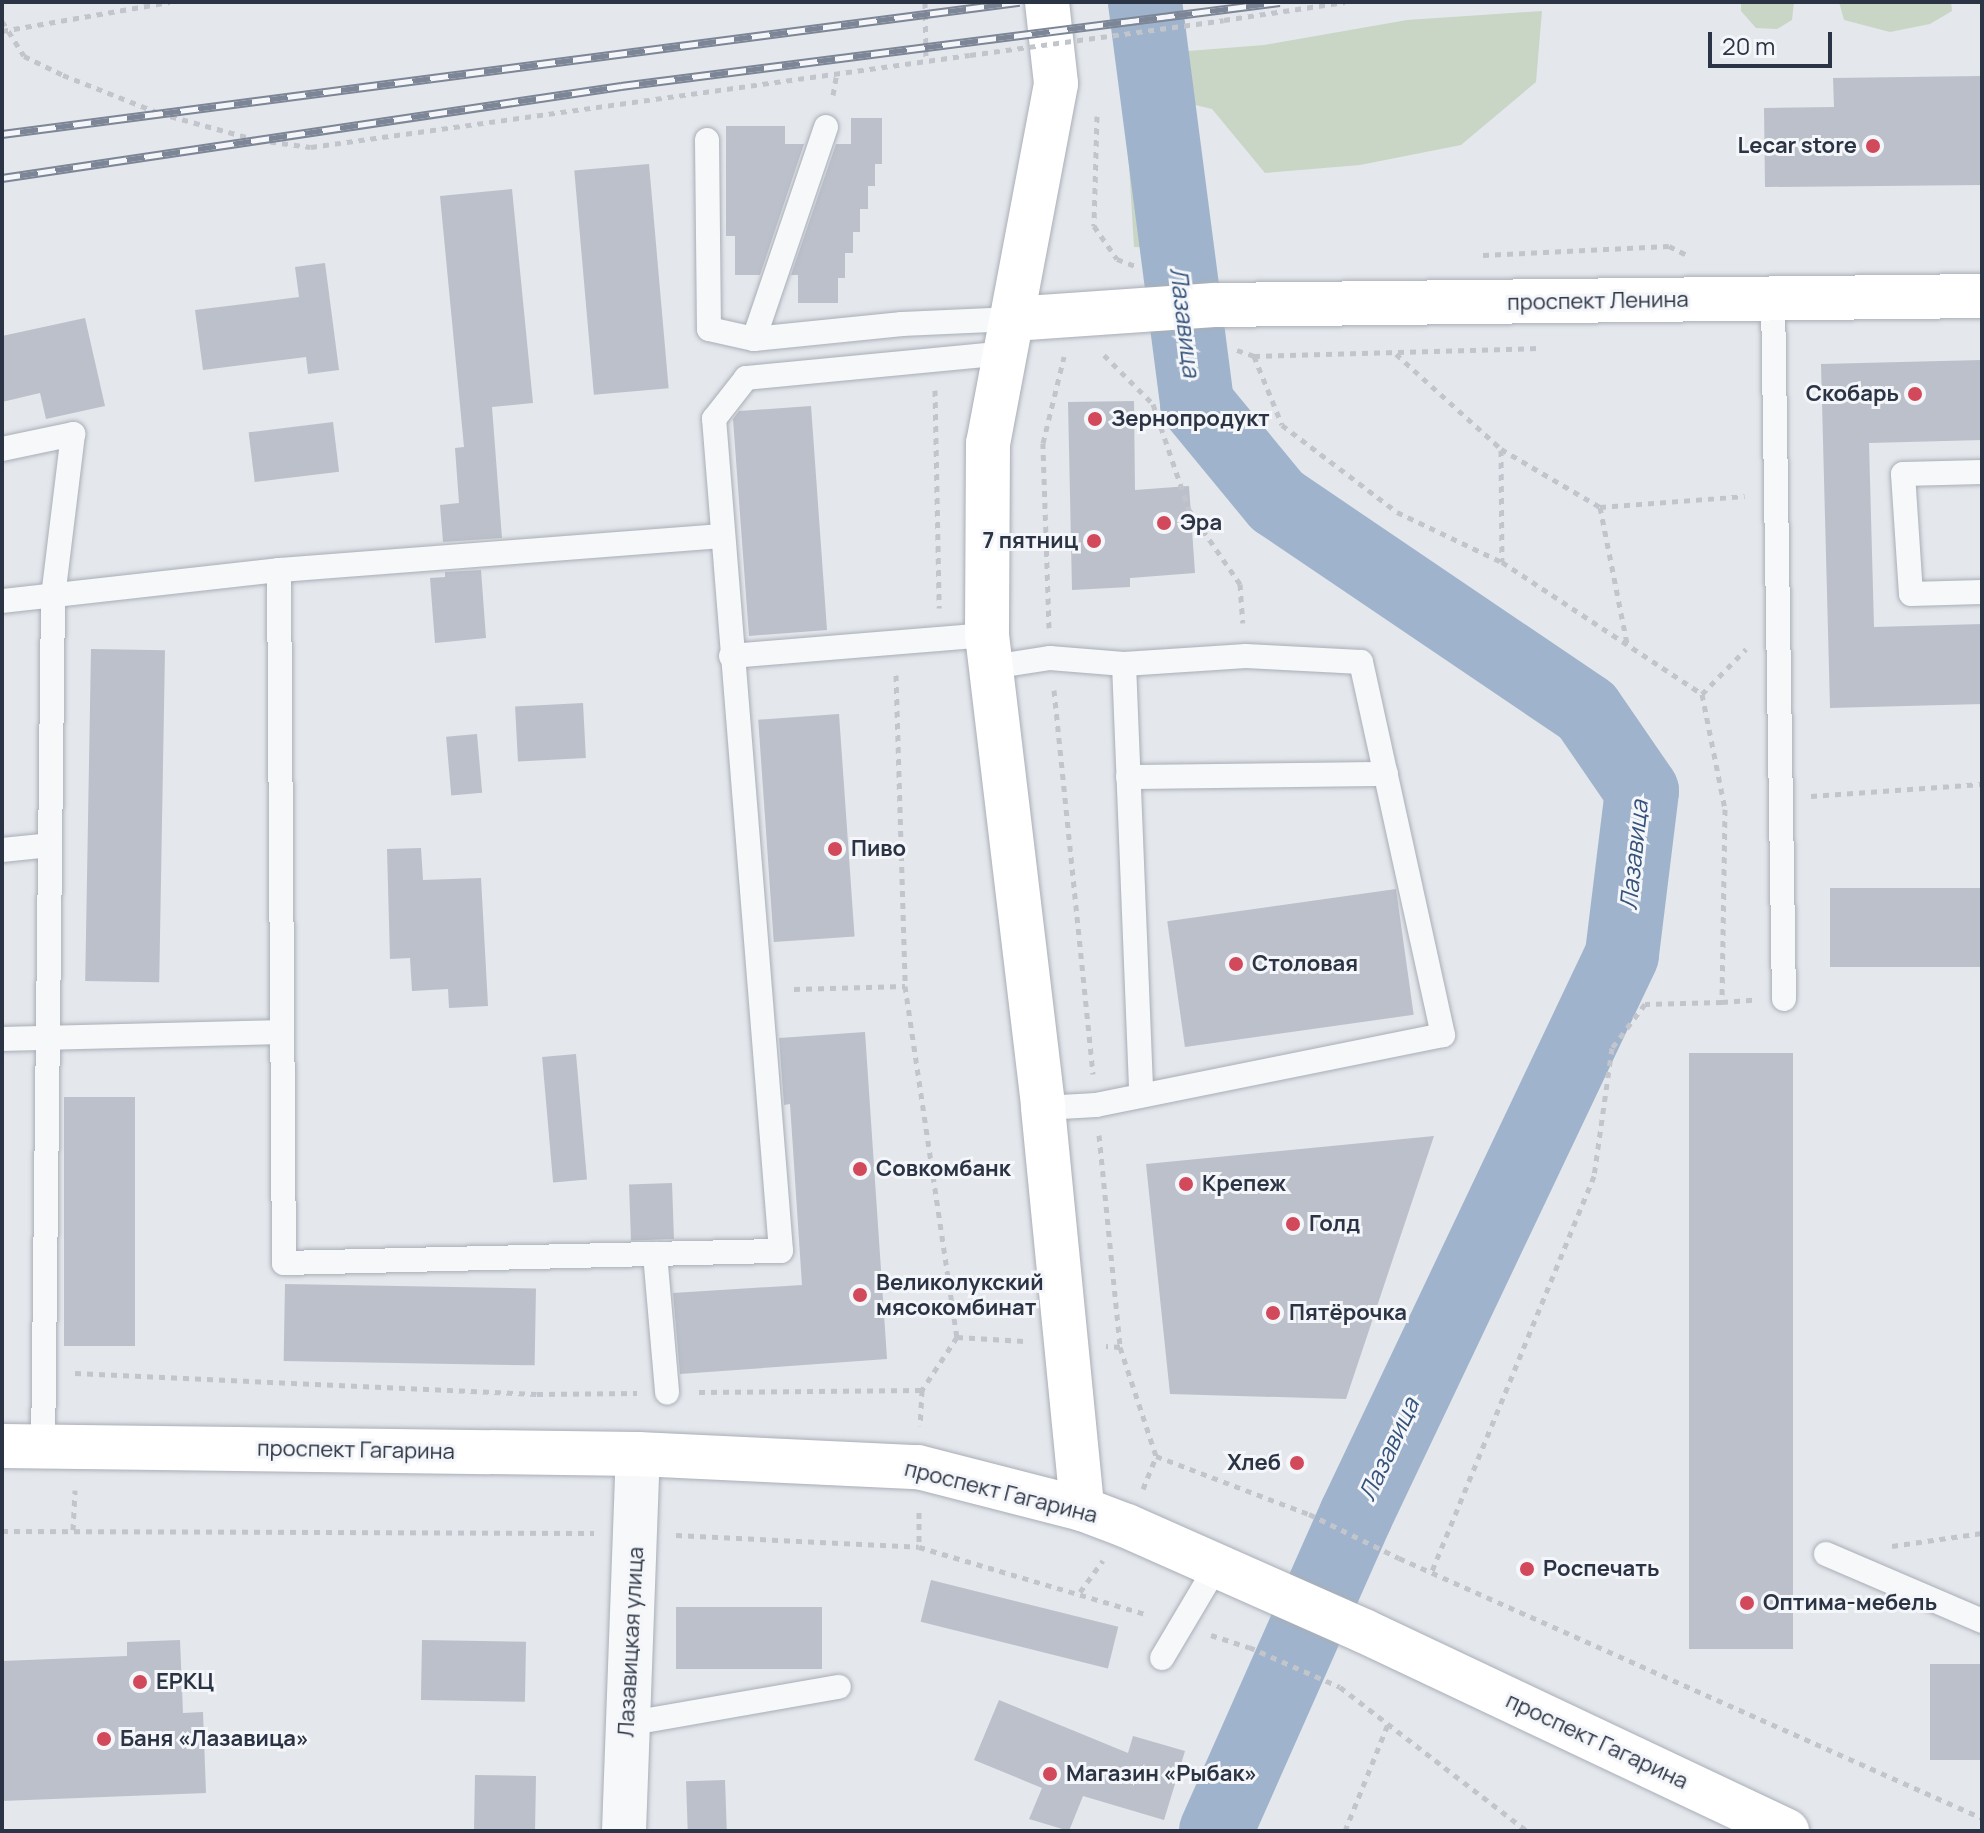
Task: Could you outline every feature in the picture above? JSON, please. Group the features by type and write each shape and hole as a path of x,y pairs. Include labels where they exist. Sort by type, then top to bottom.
{"main road":[{"path":"1047,2 1056,84 988,443 989,651 1043,1108 1082,1509"},
{"path":"1010,336 1148,288"},
{"name":"проспект Ленина","path":"1148,288 1214,305 1982,296"},
{"name":"проспект Гагарина","path":"23,1446 638,1454 918,1467 1082,1509 1364,1631 1787,1831"}],"street":[{"name":"Лазавицкая улица","path":"624,1831 638,1454"}],"lane":[{"path":"754,339 826,127"},
{"path":"707,140 709,329 754,339 902,324 1010,336"},
{"path":"1773,299 1784,999"},
{"path":"279,570 284,1263 781,1251 714,419 746,378 935,361 1010,336"},
{"path":"2,449 73,434 53,597 48,1035 23,1446"},
{"path":"1982,472 1903,474 1911,594 1982,592"},
{"path":"2,601 279,570 723,536"},
{"path":"731,656 940,638 989,651 1124,664 1246,656 1361,662 1443,1035 1141,1093 1096,1105 1043,1108"},
{"path":"1124,664 1141,1093"},
{"path":"1128,777 1386,774"},
{"path":"2,850 50,845"},
{"path":"2,1039 48,1035 282,1032"},
{"path":"655,1254 667,1392"},
{"path":"1826,1554 1982,1621"},
{"path":"1162,1658 1216,1567"},
{"path":"626,1724 839,1687"}],"path":[{"path":"2,31 170,2"},
{"path":"925,2 926,59"},
{"path":"2,21 24,56 77,81 159,113 258,140 311,147 1345,2"},
{"path":"1094,226 1117,259 1148,288"},
{"path":"1068,342 1043,443 1050,658 1120,1347 1156,1456 1309,1514 1431,1573 1982,1818"},
{"path":"1099,351 1153,404 1189,510 1240,584 1246,656"},
{"path":"1396,354 1501,449 1600,507 1774,494"},
{"path":"1254,356 1282,425 1397,512 1502,562 1702,694 1725,809 1722,1002 1645,1004 1612,1048 1594,1176 1431,1573"},
{"path":"935,361 940,638"},
{"path":"1501,449 1502,562"},
{"path":"1600,507 1627,643"},
{"path":"1702,694 1777,618"},
{"path":"895,643 905,986 957,1337 1120,1347"},
{"path":"1782,798 1982,784"},
{"path":"758,990 905,986"},
{"path":"65,1373 537,1394 922,1390"},
{"path":"1826,1554 1982,1533"},
{"path":"1249,1647 1340,1687 1527,1831"},
{"path":"1345,1831 1388,1724"}],"green space":[{"path":"1741,2 1794,2 1792,20 1777,29 1756,28 1741,11"},
{"path":"1839,2 1951,2 1952,11 1930,24 1890,32 1844,20"},
{"path":"1542,11 1536,82 1461,145 1360,165 1265,173 1212,109 1187,103 1180,157 1202,201 1214,249 1134,247 1127,133 1138,55 1264,45 1407,20"}],"building":[{"name":"Lecar store","path":"1982,76 1982,185 1765,187 1764,108 1834,107 1833,78"},
{"path":"851,118 882,118 882,164 875,164 875,186 868,186 868,209 860,209 860,232 853,232 853,253 845,253 845,278 838,278 838,303 798,303 798,275 791,275 836,144 851,144"},
{"path":"726,126 785,126 785,144 804,144 760,275 735,275 735,236 726,236"},
{"path":"649,164 669,388 594,395 574,171"},
{"path":"512,189 533,403 492,407 502,538 443,542 440,505 459,503 455,448 464,447 440,196"},
{"path":"325,263 339,370 308,374 306,357 203,370 195,310 299,297 295,267"},
{"path":"85,318 105,406 46,419 40,393 2,402 2,336"},
{"path":"1982,360 1982,440 1869,443 1874,627 1982,624 1982,704 1830,708 1821,364"},
{"path":"1134,401 1135,490 1189,486 1195,573 1130,578 1130,587 1072,590 1068,402"},
{"path":"811,406 827,630 749,636 733,419 739,411"},
{"path":"333,422 339,472 255,482 249,432"},
{"path":"481,570 486,638 435,643 430,578 445,577 445,572"},
{"path":"91,649 165,650 159,982 85,981"},
{"path":"583,703 586,758 518,761 515,707"},
{"path":"839,714 855,936 774,942 758,720"},
{"path":"477,734 482,793 451,795 446,737"},
{"path":"421,848 423,880 481,878 488,1006 449,1008 448,989 412,991 410,958 390,959 387,849"},
{"path":"1830,888 1982,888 1982,967 1830,967"},
{"path":"1396,889 1414,1015 1185,1047 1167,921"},
{"path":"865,1032 887,1359 680,1374 673,1293 802,1285 790,1104 784,1105 779,1038"},
{"path":"1689,1053 1793,1053 1793,1649 1689,1649"},
{"path":"576,1054 587,1180 553,1182 542,1057"},
{"path":"64,1097 135,1097 135,1346 64,1346"},
{"path":"1434,1136 1346,1399 1170,1394 1146,1164"},
{"path":"672,1183 674,1239 631,1240 629,1185"},
{"path":"285,1284 536,1288 535,1365 284,1361"},
{"path":"931,1580 1118,1627 1108,1668 921,1622"},
{"path":"676,1607 822,1607 822,1669 676,1669"},
{"path":"180,1640 183,1713 203,1712 206,1793 2,1801 2,1661 127,1656 127,1642"},
{"path":"422,1640 526,1642 525,1702 421,1700"},
{"path":"1930,1664 1982,1664 1982,1760 1930,1760"},
{"name":"Магазин «Рыбак»","path":"999,1700 1128,1753 1133,1736 1185,1751 1164,1820 1083,1796 1069,1831 1029,1819 1042,1788 974,1760"},
{"path":"475,1775 536,1776 535,1831 474,1831"},
{"path":"725,1780 727,1831 688,1831 686,1781"}],"waterway":[{"name":"Лазавица","path":"1145,2 1197,404 1277,501 1587,711 1642,791 1622,955 1356,1515 1216,1831"}],"railway":[{"path":"2,134 1019,2"},
{"path":"2,178 621,86 1280,2"}],"place":[{"name":"Lecar store","path":"1873,146"},
{"name":"Скобарь","path":"1915,394"},
{"name":"Зернопродукт","path":"1095,419"},
{"name":"Эра","path":"1164,523"},
{"name":"7 пятниц","path":"1094,541"},
{"name":"Пиво","path":"835,849"},
{"name":"Столовая","path":"1236,964"},
{"name":"Совкомбанк","path":"860,1169"},
{"name":"Крепеж","path":"1186,1184"},
{"name":"Голд","path":"1293,1224"},
{"name":"Великолукский мясокомбинат","path":"860,1295"},
{"name":"Пятёрочка","path":"1273,1313"},
{"name":"Хлеб","path":"1297,1463"},
{"name":"Роспечать","path":"1527,1569"},
{"name":"Оптима-мебель","path":"1747,1603"},
{"name":"ЕРКЦ","path":"140,1682"},
{"name":"Баня «Лазавица»","path":"104,1739"},
{"name":"Магазин «Рыбак»","path":"1050,1774"}]}
